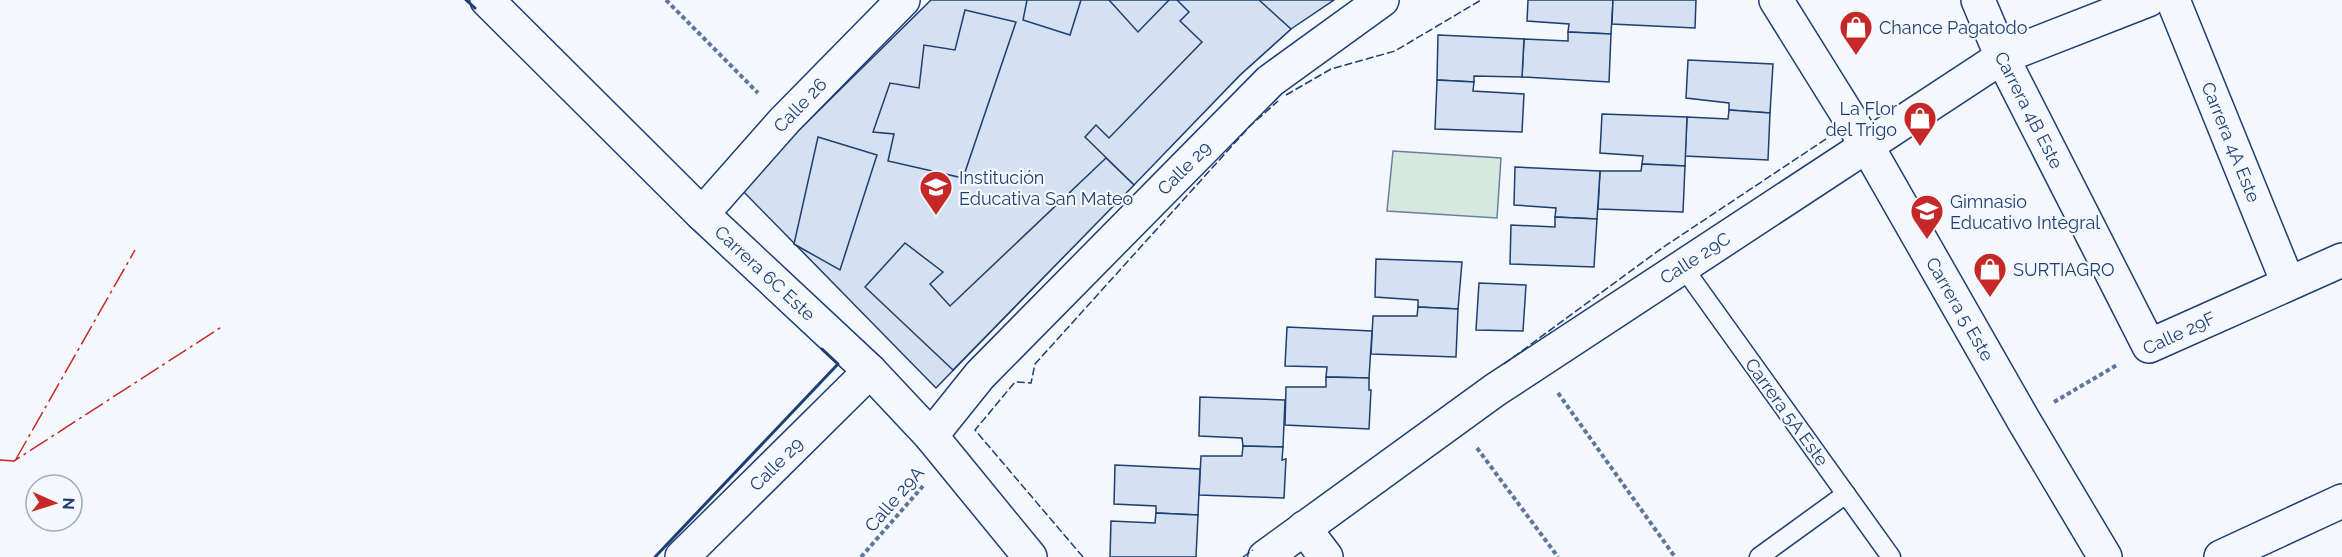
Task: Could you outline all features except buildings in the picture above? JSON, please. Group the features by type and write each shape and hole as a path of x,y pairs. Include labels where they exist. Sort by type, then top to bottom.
{"street":[{"name":"Carrera 6C Este","path":"488,0 702,214 870,371 939,447 1030,557"},
{"name":"Calle 26","path":"702,214 785,120 903,0"},
{"name":"Calle 29","path":"939,447 980,375 1276,89 1382,0"},
{"name":"Carrera 5 Este","path":"1776,0 1867,146 2024,421 2105,557"},
{"name":"Carrera 4B Este","path":"1978,0 2002,57 2149,346"},
{"name":"Calle 29C","path":"1265,557 1536,363 2002,57 2148,0"},
{"name":"Carrera 4A Este","path":"2174,0 2288,283"},
{"name":"Calle 29F","path":"2149,346 2342,260"},
{"name":"Calle 29","path":"682,557 870,371"},
{"path":"2221,557 2342,501"},
{"path":"1304,528 1326,557"}],"lane":[{"name":"Carrera 5A Este","path":"1683,267 1891,557"},
{"path":"1759,557 1845,494"}],"path":[{"path":"666,0 785,120"},
{"name":"Calle 29F","path":"2024,421 2149,346"},
{"path":"1536,363 1675,557"},
{"path":"1455,419 1557,557"},
{"name":"Calle 29A","path":"861,557 939,447"}],"shaded area":[{"path":"1393,151 1501,158 1497,218 1387,211"}],"fence":[{"path":"1286,95 1331,69 1395,51 1481,0"},
{"path":"1083,557 975,430 1015,382 1031,383 1035,364 1250,126 1278,101"},
{"path":"1504,364 1662,248 1838,131 1837,129"},
{"path":"1243,557 1253,550"}],"wall":[{"path":"466,0 475,8"},
{"path":"655,557 838,364 822,349"}],"power":[{"path":"16,459 135,250"},
{"path":"0,460 14,461 223,326"}],"place":[{"name":"Chance Pagatodo","path":"1856,56"},
{"name":"La Flor del Trigo","path":"1920,147"},
{"name":"Institución Educativa San Mateo","path":"936,216"},
{"name":"Gimnasio Educativo Integral","path":"1927,240"},
{"name":"SURTIAGRO","path":"1990,298"}]}
